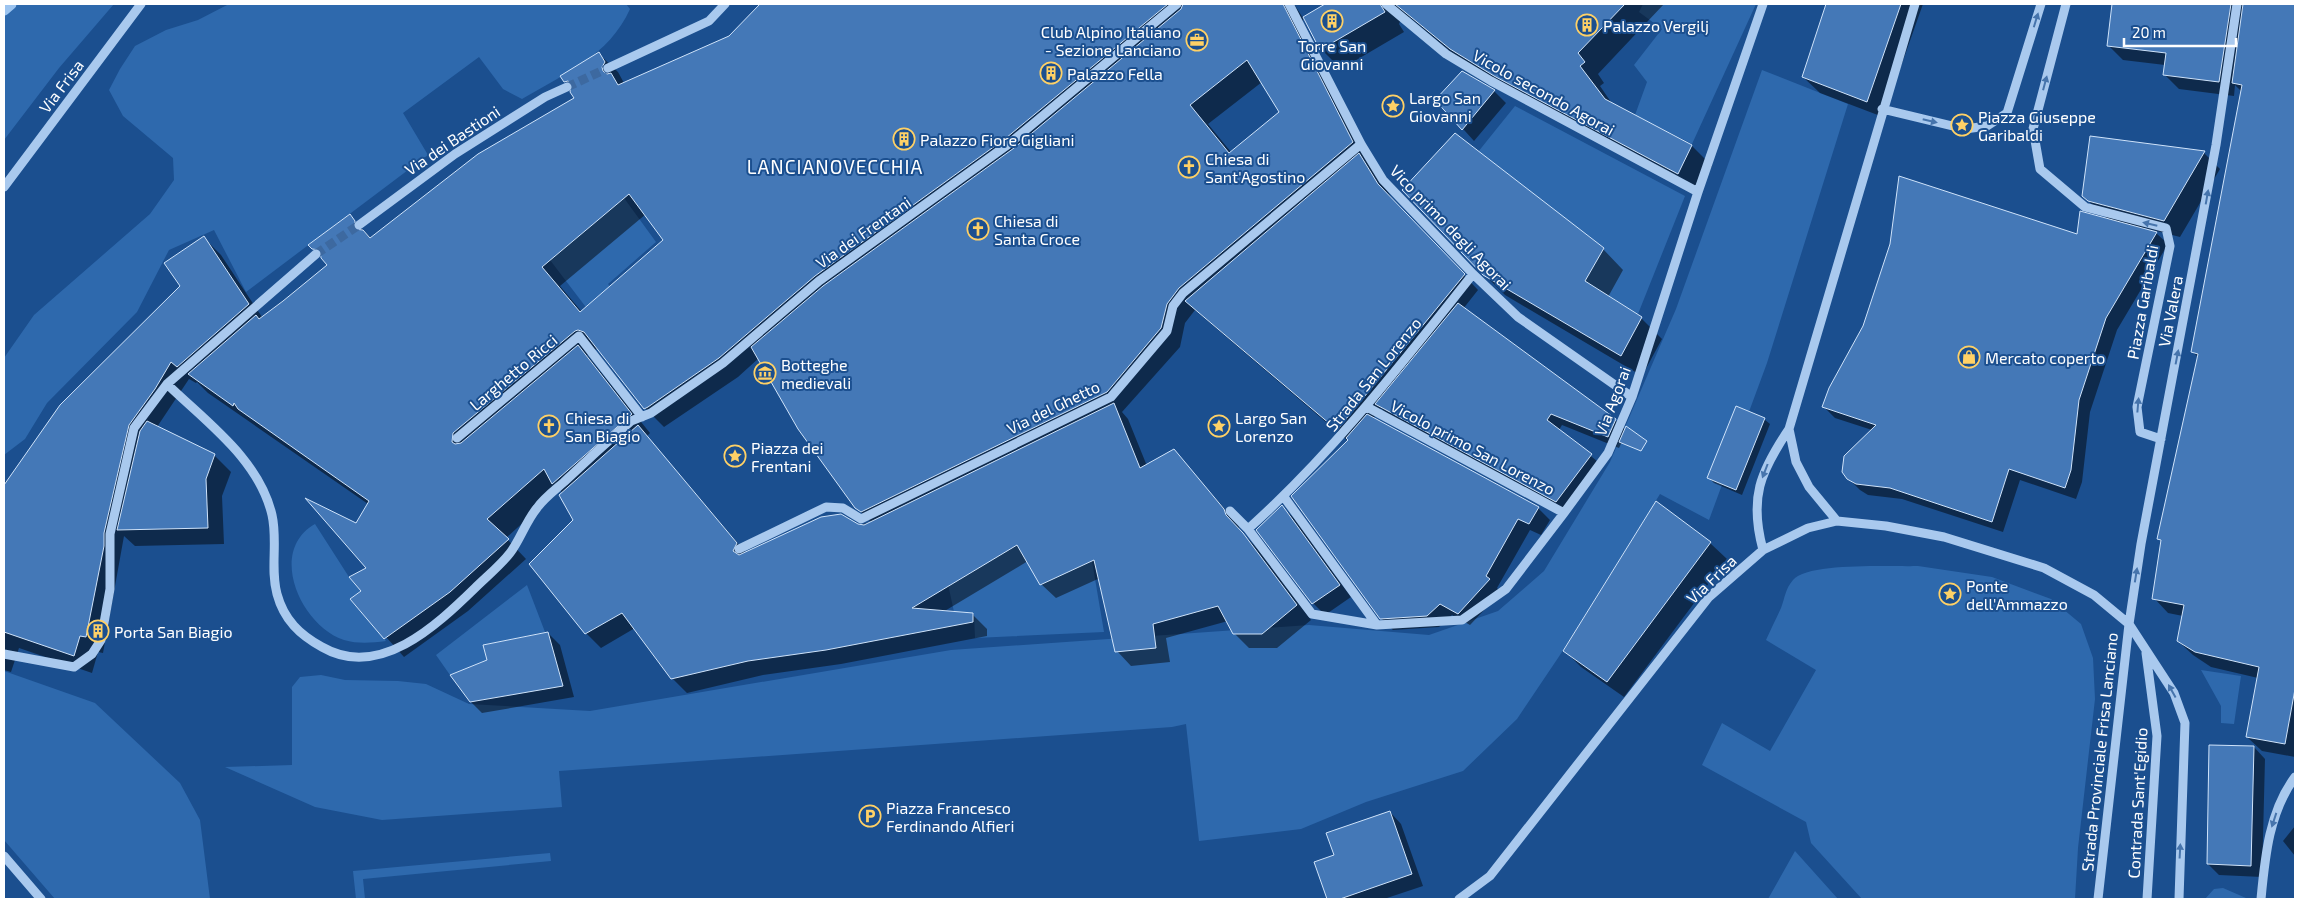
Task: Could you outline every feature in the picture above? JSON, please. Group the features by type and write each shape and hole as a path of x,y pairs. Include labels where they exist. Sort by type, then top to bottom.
{"street":[{"name":"Via Frisa","path":"4,187 141,4"},
{"path":"608,68 709,21 726,4"},
{"name":"Via dei Frentani","path":"167,384 237,450 247,463 268,501 272,516 277,594 291,625 308,639 329,652 362,659 380,655 400,647 443,620 511,552 537,508 631,421 651,414 723,363 819,281 1010,143 1178,4"},
{"name":"Vico primo degli Agorai","path":"1289,4 1361,144 1383,180 1473,274 1518,317 1632,397"},
{"name":"Vicolo secondo Agorai","path":"1386,4 1446,54 1492,81 1698,192"},
{"name":"Via Agorai","path":"1248,530 1312,614 1377,624 1462,620 1506,589 1608,453 1632,397 1698,192 1763,4"},
{"path":"1763,550 1757,528 1758,488 1770,458 1789,429 1845,246 1882,109 1915,4"},
{"path":"1882,109 1965,129 1987,126 2008,113 2041,4"},
{"name":"Piazza Garibaldi","path":"2066,4 2032,128 2040,169 2085,206 2166,228 2170,246 2137,407 2140,432 2161,439"},
{"name":"Via Valera","path":"2128,624 2216,145 2237,4"},
{"name":"Via dei Bastioni","path":"359,225 454,154 545,97 567,87"},
{"name":"Via del Ghetto","path":"739,549 826,507 843,508 861,519 1111,397 1167,331 1173,306 1183,293 1361,144"},
{"path":"104,623 110,589 110,534 134,428 167,384 316,254"},
{"name":"Strada San Lorenzo","path":"1248,530 1284,497 1367,407 1473,274"},
{"name":"Larghetto Ricci","path":"457,438 579,336 642,416"},
{"name":"Vicolo primo San Lorenzo","path":"1367,407 1564,513"},
{"path":"1789,429 1796,462 1808,487 1837,521"},
{"path":"1284,497 1377,624"},
{"path":"1230,511 1248,530"},
{"name":"Via Frisa","path":"1459,899 1490,876 1709,597 1763,550 1808,528 1837,521 1896,528 1944,537 2044,568 2094,595"},
{"name":"Strada Provinciale Frisa Lanciano","path":"2094,595 2128,624 2098,899"},
{"path":"2128,624 2174,693 2185,723 2178,899"},
{"path":"4,654 74,667 92,654 101,640"},
{"name":"Contrada Sant'Egidio","path":"2145,650 2157,736 2147,899"},
{"path":"2261,899 2264,868 2273,819 2295,775"},
{"path":"4,856 41,899"}],"shaded area":[{"path":"4,4 114,4 59,68 4,140"},
{"path":"229,4 626,4 630,9 621,25 598,52 569,72 522,99 503,89 479,57 403,113 428,155 246,292 214,230 169,250 137,312 47,403 25,439 4,455 4,358 34,315 150,214 174,180 173,158 123,116 109,90 135,46 166,30 198,20"},
{"path":"1643,4 1756,4 1692,144 1635,115 1647,82 1634,65 1662,29 1639,12"},
{"path":"1762,70 1848,104 1767,363 1709,520 1660,494 1560,655 1517,719 1463,771 1366,802 1301,829 1199,841 1186,724 1172,727 559,771 562,807 382,820 315,807 225,767 292,765 292,687 300,677 321,675 345,680 398,681 426,684 469,704 590,711 951,650 1309,625 1429,635 1498,611 1544,571 1610,462 1676,309"},
{"path":"1515,106 1685,196 1638,314 1585,281 1478,152"},
{"path":"624,198 656,242 608,284 620,299 598,323 550,260"},
{"path":"315,524 349,577 361,591 350,599 386,641 365,643 344,640 328,632 315,620 303,604 295,587 292,569 293,552 301,536"},
{"path":"1017,545 1092,561 1104,632 975,638 974,614 954,612 948,584"},
{"path":"1871,566 1918,566 1992,577 2051,599 2081,624 2093,658 2095,699 2078,848 2075,899 1862,899 1811,843 1806,822 1702,765 1722,723 1770,751 1816,670 1766,640 1790,583 1793,580 1802,574 1815,570"},
{"path":"527,585 545,632 483,645 487,660 450,675 436,655"},
{"path":"2201,670 2241,676 2234,724 2221,723 2221,706"},
{"path":"4,671 95,703 180,783 200,820 210,899 55,899 4,840"},
{"path":"1795,851 1838,899 1768,899"},
{"path":"550,853 551,861 363,879 365,899 356,899 353,871"},
{"path":"2223,888 2246,899 2205,899 2214,889"}],"building":[{"path":"760,4 1168,4 1006,138 815,276 719,358 648,407 644,409 584,332 575,331 453,433 452,442 455,444 461,443 578,345 632,414 552,484 544,469 487,519 509,539 450,592 384,639 350,599 361,591 349,577 366,568 305,498 356,523 369,501 238,409 234,403 233,406 188,374 256,315 259,319 327,265 321,258 320,250 312,249 308,245 350,214 355,221 354,229 363,230 370,238 478,154 574,98 570,92 572,84 568,81 564,82 560,76 599,52 605,62 602,67 603,71 607,74 611,73 618,85 729,36","holes":["629,194 663,240 580,312 542,267"]},
{"path":"1183,4 1283,4 1353,142 1179,288 1167,304 1161,328 1107,392 861,512 855,508 798,429 751,347 823,286 1014,148 1181,9","holes":["1247,60 1279,112 1229,153 1190,105"]},
{"name":"Torre San Giovanni","path":"1325,4 1380,4 1385,12 1320,50 1303,17"},
{"path":"1395,4 1625,4 1578,53 1585,62 1580,66 1605,99 1692,145 1678,174 1494,76 1450,49"},
{"path":"1826,4 1901,4 1867,102 1802,77"},
{"path":"2112,4 2231,4 2219,82 2163,75 2166,53 2107,46"},
{"path":"2243,4 2295,4 2295,689 2285,744 2246,737 2259,667 2195,652 2177,641 2184,605 2152,599 2161,540 2157,539 2198,354 2191,352 2242,85 2232,83"},
{"path":"1462,71 1495,90 1462,130 1435,100"},
{"path":"1455,133 1604,248 1585,281 1642,317 1621,356 1483,275 1402,190"},
{"path":"2090,136 2205,151 2164,221 2088,201 2082,196"},
{"path":"1359,153 1378,184 1465,274 1337,430 1185,301"},
{"name":"Mercato coperto","path":"1899,176 2077,234 2080,211 2157,232 2106,318 2079,400 2071,470 2065,488 2009,469 1992,522 1890,488 1856,484 1847,479 1842,472 1844,456 1876,425 1822,407 1829,388 1863,326 1890,244"},
{"path":"204,236 249,304 177,367 171,362 155,389 129,425 104,533 104,546 86,637 80,636 74,656 4,632 4,485 60,405 180,286 164,263"},
{"path":"1458,303 1616,419 1608,437 1551,414 1547,420 1592,454 1556,502 1375,404"},
{"path":"1114,403 1140,468 1174,449 1224,509 1226,515 1243,533 1297,605 1262,634 1233,634 1218,606 1153,624 1156,648 1115,652 1094,560 1040,585 1017,545 912,608 973,613 973,622 826,650 748,661 671,679 622,613 585,634 529,564 573,520 559,495 638,425 737,543 733,551 739,555 821,517 841,514 858,524 864,525"},
{"path":"1736,406 1765,418 1736,490 1707,478"},
{"path":"1367,414 1539,507 1529,524 1518,519 1486,576 1490,579 1458,614 1440,604 1427,616 1380,619 1291,496 1348,440 1346,438"},
{"path":"147,421 215,454 206,479 208,528 117,530 140,431"},
{"path":"1626,426 1647,441 1641,451 1619,442"},
{"path":"1656,501 1711,542 1607,682 1563,651"},
{"path":"1282,505 1340,585 1312,604 1256,530"},
{"path":"548,632 563,686 470,702 450,675 487,660 483,645"},
{"path":"2209,745 2254,746 2251,866 2207,864"},
{"path":"1390,811 1412,874 1340,899 1327,899 1314,862 1334,855 1326,833"}],"waterway":[{"path":"4,10 11,4"}],"tunnel":[{"path":"567,87 608,68"},
{"path":"316,254 359,225"},
{"path":"101,640 104,623"}],"place":[{"name":"Torre San Giovanni","path":"1332,21"},
{"name":"Palazzo Vergilj","path":"1587,25"},
{"name":"Club Alpino Italiano - Sezione Lanciano","path":"1197,40"},
{"name":"Palazzo Fella","path":"1051,73"},
{"name":"Largo San Giovanni","path":"1393,106"},
{"name":"Piazza Giuseppe Garibaldi","path":"1962,125"},
{"name":"Palazzo Fiore Gigliani","path":"904,139"},
{"name":"Chiesa di Sant'Agostino","path":"1189,167"},
{"name":"Chiesa di Santa Croce","path":"978,229"},
{"name":"Mercato coperto","path":"1969,357"},
{"name":"Botteghe medievali","path":"765,373"},
{"name":"Chiesa di San Biagio","path":"549,426"},
{"name":"Largo San Lorenzo","path":"1219,426"},
{"name":"Piazza dei Frentani","path":"735,456"},
{"name":"Ponte dell'Ammazzo","path":"1950,594"},
{"name":"Porta San Biagio","path":"98,631"},
{"name":"Piazza Francesco Ferdinando Alfieri","path":"870,816"}],"district":[{"name":"LANCIANOVECCHIA","path":"835,166"}]}
